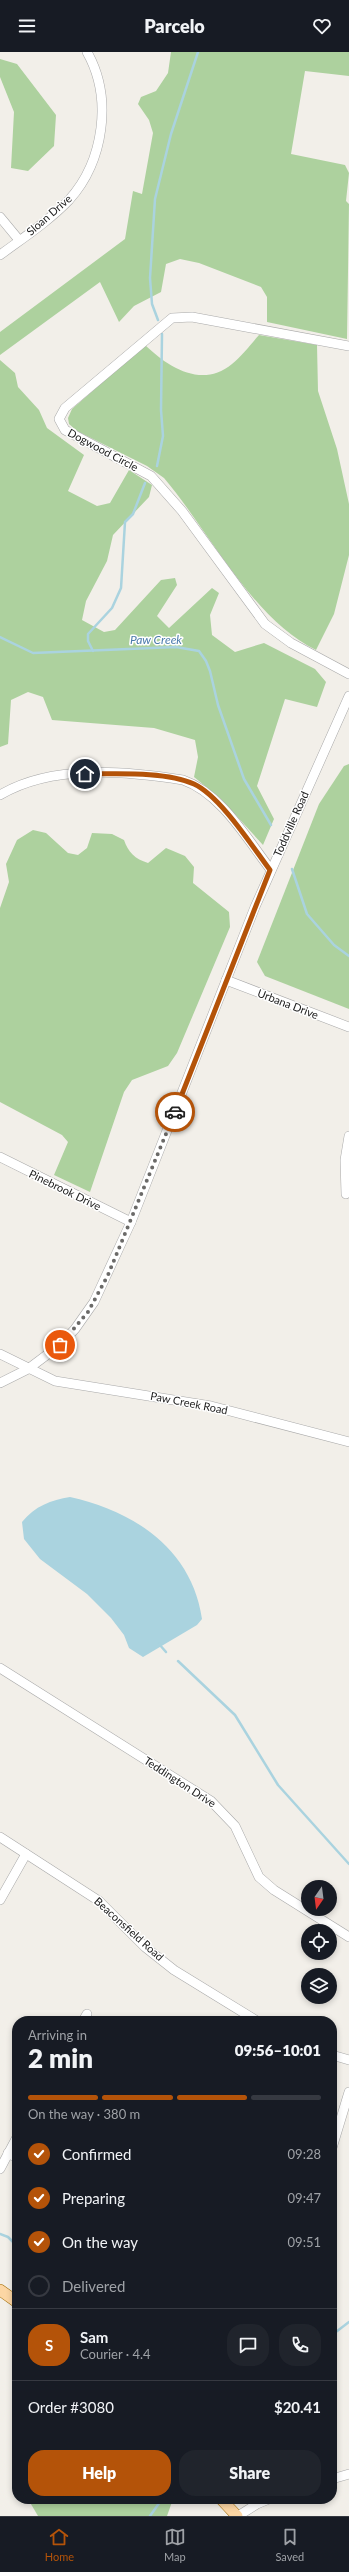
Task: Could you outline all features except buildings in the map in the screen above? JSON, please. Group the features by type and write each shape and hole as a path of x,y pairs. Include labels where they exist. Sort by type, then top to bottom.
{"main road":[{"path":"0,2290 12,2298"},
{"path":"226,2504 237,2516"}],"street":[{"name":"Sloan Drive","path":"0,255 69,199 79,186 93,160 101,131 102,102 97,77 87,52"},
{"path":"0,217 19,240"},
{"name":"Dogwood Circle","path":"349,346 192,317 172,318 65,408 59,419 65,430 151,476 182,511 265,624 291,643 349,674"},
{"name":"Toddville Road","path":"0,1383 28,1369 60,1345 88,1312 108,1275 131,1222 270,870 349,696"},
{"path":"0,795 31,782 68,774 113,774 183,780 193,784 208,794 270,870"},
{"name":"Urbana Drive","path":"226,980 349,1027"},
{"path":"346,1194 345,1160 349,1136"},
{"name":"Pinebrook Drive","path":"0,1157 131,1222"},
{"name":"Paw Creek Road","path":"0,1354 28,1369 55,1380 211,1406 349,1442"},
{"name":"Teddington Drive","path":"0,1668 211,1801 234,1826 259,1877 274,1890 349,1937"},
{"name":"Beaconsfield Road","path":"0,1837 99,1901 145,1947 170,1966 249,2016"},
{"path":"0,1900 26,1854"},
{"path":"337,2056 349,2060"},
{"path":"337,2132 349,2092"},
{"path":"0,2169 12,2146"},
{"path":"8,2153 12,2155"},
{"path":"337,2478 349,2474"},
{"path":"237,2516 257,2504"}],"green space":[{"path":"171,52 349,52 349,76 305,71 291,154 345,165 349,173 346,201 349,204 347,339 267,322 267,297 261,287 199,263 180,259 166,264 161,292 134,306 119,322 100,282 0,355 0,332 125,239 133,191 142,194 153,133 149,120 138,104 141,97 156,91 168,73"},
{"path":"0,59 17,64 56,115 54,146 28,171 11,168 14,112 0,77"},
{"path":"259,335 317,345 318,391 337,449 349,504 349,555 334,614 316,650 293,636 272,618 252,596 233,573 181,499 164,478 147,466 77,431 69,424 68,418 72,409 145,345 164,361 175,367 197,375 209,375 221,371 232,364 243,354"},
{"path":"0,360 15,373 18,387 39,410 47,428 84,455 68,491 97,506 110,503 129,470 152,485 149,497 113,535 107,561 86,601 82,620 104,632 115,630 161,580 175,578 177,585 157,616 169,628 212,588 219,593 210,615 212,635 235,652 264,643 315,669 326,682 317,707 285,699 257,786 274,819 263,845 221,799 194,777 198,757 195,740 154,728 52,720 43,697 28,692 11,700 8,744 0,747"},
{"path":"349,764 349,1009 265,976 257,962 319,804 344,766"},
{"path":"33,830 46,833 68,853 78,855 87,848 92,833 112,834 124,840 133,854 139,859 148,863 166,848 185,856 194,867 193,883 229,912 230,927 177,1053 168,1066 132,1080 124,1092 90,1192 54,1175 68,1142 62,1135 0,1102 0,908 9,882 6,864 17,840"},
{"path":"31,2504 171,2504 167,2516 38,2516"}],"water":[{"path":"70,1497 94,1503 137,1523 156,1537 173,1553 186,1572 196,1594 202,1619 197,1625 143,1657 129,1648 124,1635 111,1618 87,1594 40,1559 24,1539 22,1522 27,1516 38,1508 56,1500"}],"waterway":[{"path":"158,320 152,304 150,278 155,199 171,134 198,52"},
{"path":"157,466 163,436 161,410 162,334"},
{"path":"93,651 88,641 88,634 112,608 121,588 125,522 133,514 145,483"},
{"name":"Paw Creek","path":"0,637 33,653 176,647 199,651 206,661 210,671 218,705 244,779 271,825"},
{"name":"Paw Creek","path":"292,869 307,914 334,945 349,956"},
{"path":"159,1644 166,1652"},
{"path":"178,1661 235,1715 278,1785 349,1864"},
{"path":"0,2234 8,2237 12,2241"},
{"path":"337,2331 349,2322"},
{"path":"150,2516 158,2504"}],"way so far":[{"path":"60,1345 68,1338 88,1312 108,1275 175,1112"}],"route":[{"path":"85,774 159,776 183,780 203,789 230,818 270,870 254,907 175,1112"}]}
